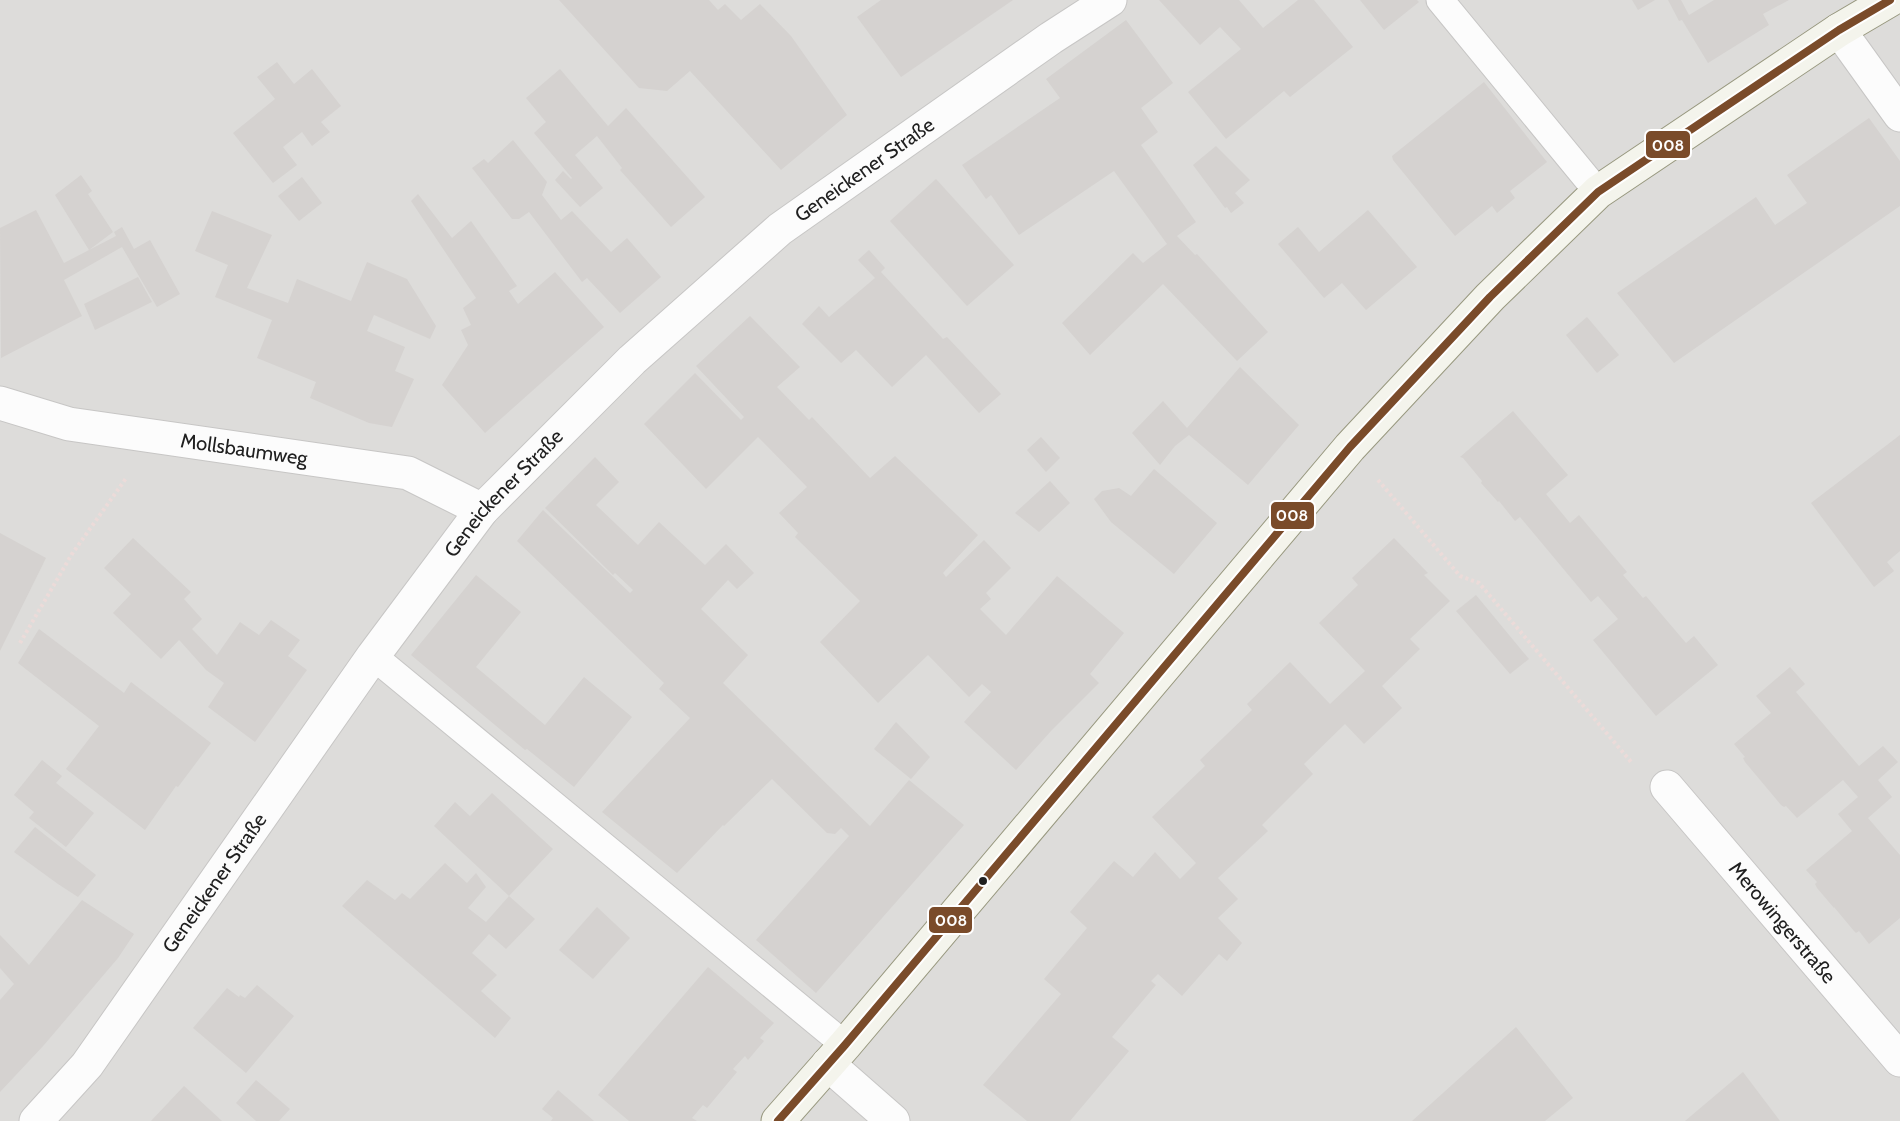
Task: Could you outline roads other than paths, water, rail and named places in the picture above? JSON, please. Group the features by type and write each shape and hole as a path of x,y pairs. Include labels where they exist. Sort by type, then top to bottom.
{"street":[{"name":"Geneickener Straße","path":"36,1121 87,1065 373,656 482,510 632,360 780,230 1052,38 1110,0"},
{"path":"778,1121 1350,447 1490,297 1598,192 1839,30 1890,0"},
{"path":"1839,30 1900,116"},
{"name":"Mollsbaumweg","path":"0,403 69,424 408,473 482,510"},
{"name":"Merowingerstraße","path":"1667,786 1900,1060"},
{"path":"836,1055 894,1121"}],"lane":[{"path":"1440,0 1598,192"},
{"path":"373,656 836,1055"}]}
